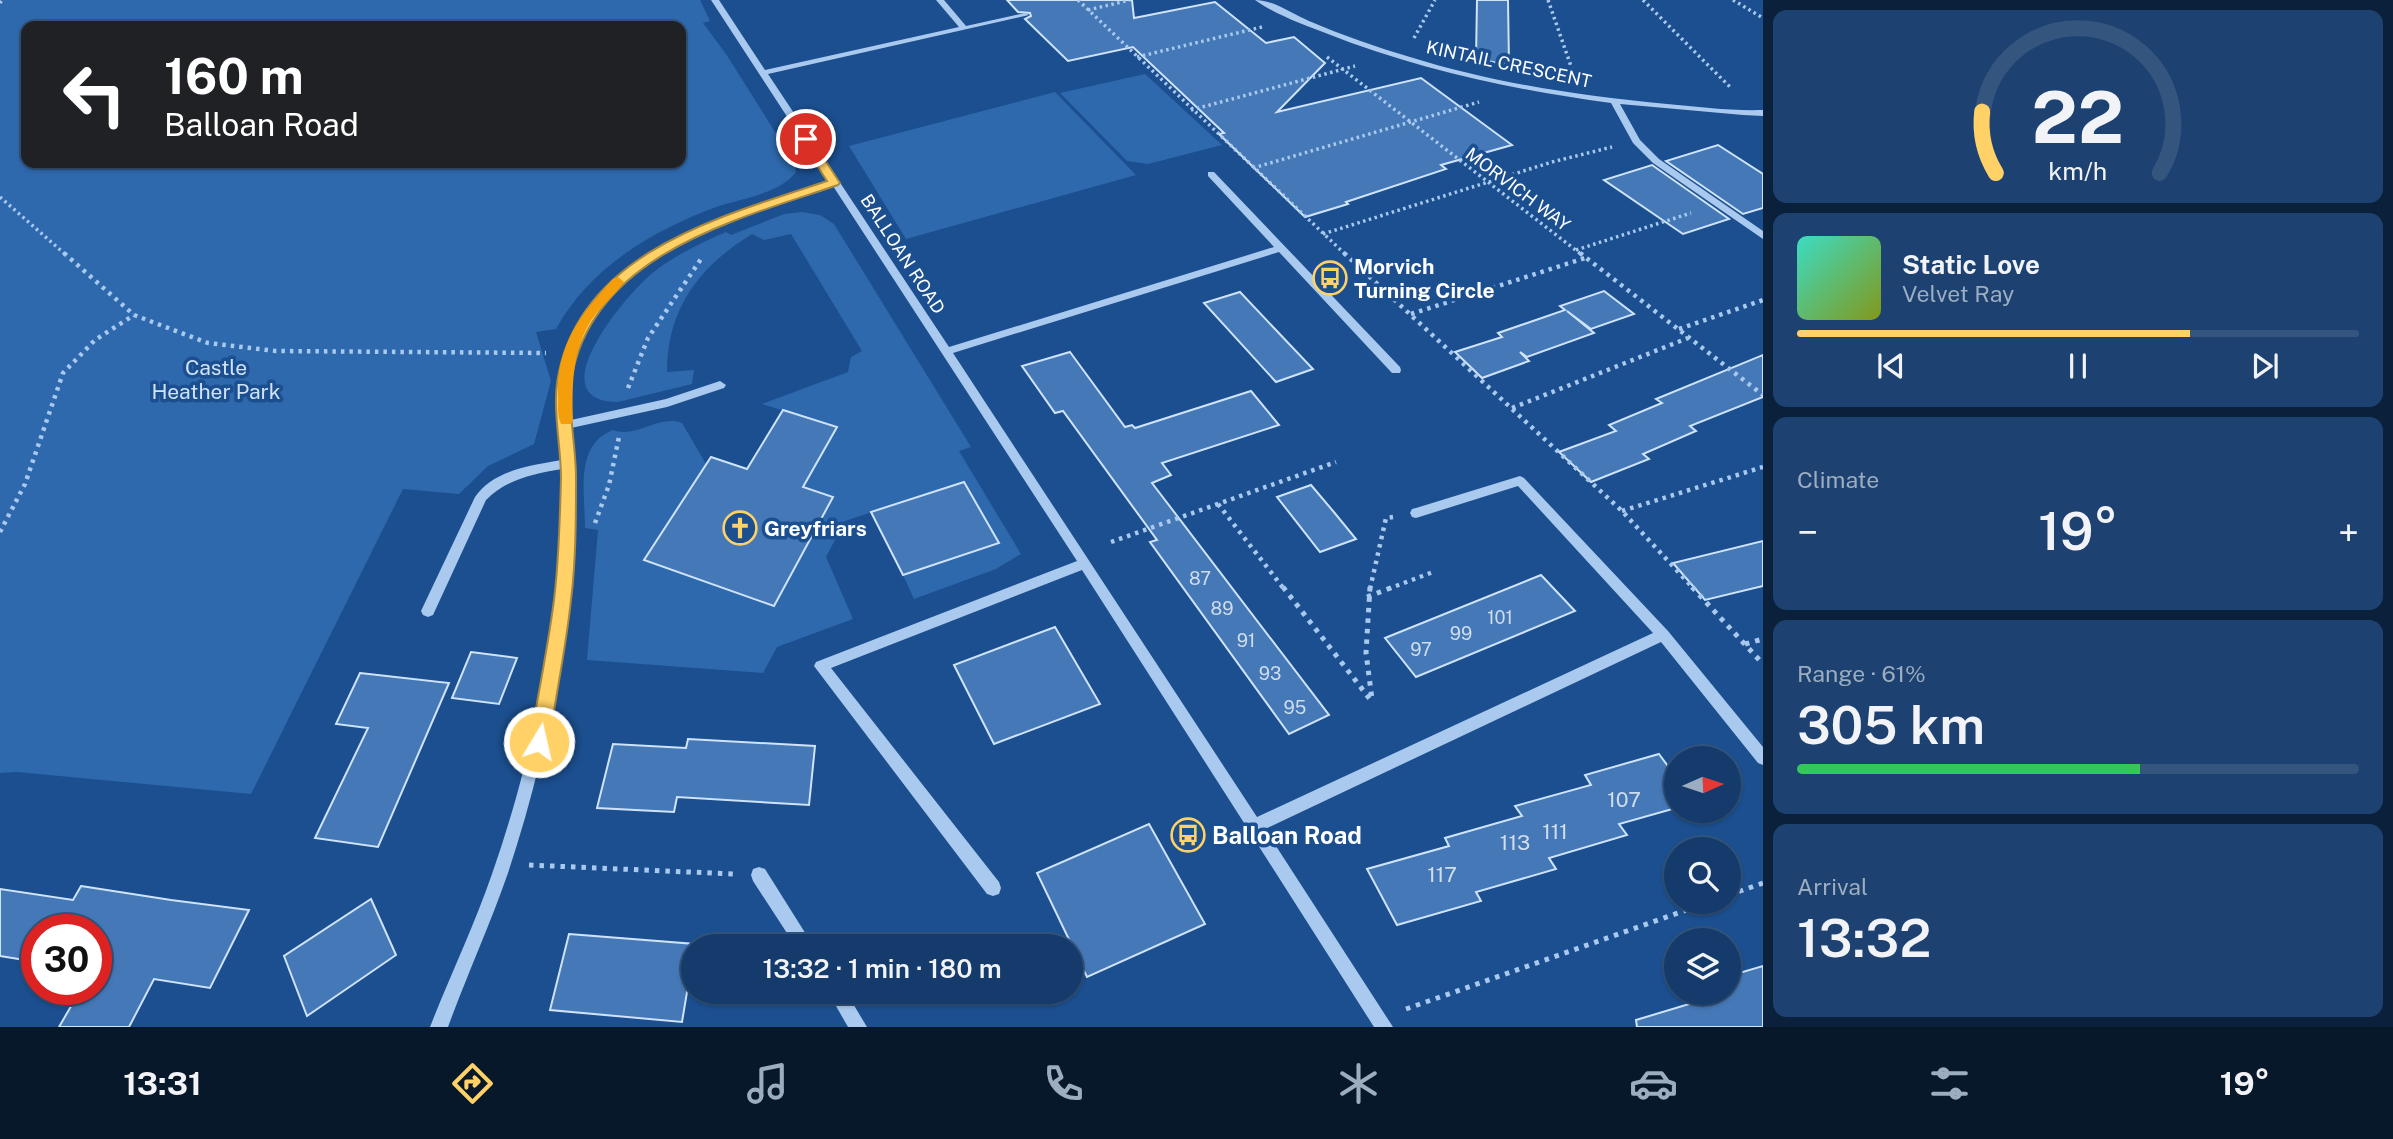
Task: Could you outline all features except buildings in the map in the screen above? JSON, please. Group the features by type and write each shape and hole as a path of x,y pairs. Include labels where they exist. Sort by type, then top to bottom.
{"street":[{"name":"BALLOAN ROAD","path":"715,0 1085,563 1381,1023"},
{"path":"940,0 964,28"},
{"name":"KINTAIL CRESCENT","path":"1260,0 1298,20 1403,57 1455,71 1614,102 1760,113"},
{"path":"763,73 1026,15"},
{"path":"1614,102 1636,141 1656,162 1763,236"},
{"path":"1211,174 1396,370"},
{"path":"439,1027 503,864 539,742 561,611 567,531 565,380 571,349 586,317 616,283 654,254 752,210 834,183"},
{"path":"945,352 1282,248"},
{"path":"428,611 481,497 487,490 511,475 568,463"},
{"path":"1416,513 1520,481 1663,635 1763,758"},
{"path":"993,888 821,666 1085,563"},
{"path":"1253,827 1663,635"},
{"path":"759,875 798,934"},
{"path":"843,1004 858,1027"}],"lane":[{"path":"566,425 626,413 720,385"}],"path":[{"path":"1079,0 1191,110 1622,511 1763,664"},
{"path":"1088,10 1130,0"},
{"path":"1137,57 1283,22 1260,0"},
{"path":"1403,57 1435,0"},
{"path":"1548,0 1582,96"},
{"path":"1643,0 1760,113"},
{"path":"1733,0 1763,18"},
{"name":"MORVICH WAY","path":"1323,54 1763,396"},
{"path":"1191,110 1365,64"},
{"path":"1253,168 1485,101"},
{"path":"1323,233 1594,151"},
{"path":"0,197 134,315 208,343 241,348 516,353 571,349"},
{"path":"1575,250 1715,205"},
{"path":"594,525 609,485 633,370 671,300 705,254"},
{"path":"1411,314 1585,258"},
{"path":"1678,330 1763,299"},
{"path":"0,532 25,484 63,373 95,340 134,315"},
{"path":"1512,408 1689,338"},
{"path":"1111,542 1336,462"},
{"path":"1622,511 1763,467"},
{"path":"1218,504 1373,703 1368,683 1365,634 1367,597 1386,518 1416,513"},
{"path":"1367,597 1433,572"},
{"path":"1745,644 1763,639"},
{"path":"503,864 759,875"},
{"path":"1741,891 1763,883"},
{"path":"1381,1023 1677,914"}],"green space":[{"name":"Castle Heather Park","path":"0,0 700,0 710,21 703,23 726,54 794,162 796,172 770,190 719,206 647,239 605,269 570,307 556,329 536,332 551,381 534,444 488,466 459,494 403,489 251,794 17,772 0,773"},
{"path":"1145,74 1222,145 1148,164 1127,161 1060,93"},
{"path":"1055,92 1136,175 906,239 849,146"},
{"path":"802,212 820,215 834,224 971,447 959,451 1021,554 996,569 914,599 903,575 942,561 954,543 962,556 999,543 964,482 928,493 916,513 909,500 845,521 826,557 853,619 777,647 763,673 587,660 598,530 585,528 584,472 592,447 601,437 613,430 630,431 673,421 682,423 706,464 644,560 774,606 832,498 803,487 837,427 762,404 848,372 851,357 862,351 791,234 764,240 752,234 717,260 690,291 673,328 667,372 694,370 692,384 618,402 595,397 585,384 586,366 610,321 655,271 681,254 726,232 731,235 784,214"}],"slow traffic":[{"path":"566,420 565,380 571,349 586,317 618,282"}],"place":[{"name":"Morvich Turning Circle","path":"1330,278"},
{"name":"Greyfriars","path":"740,528"},
{"name":"Balloan Road","path":"1188,835"}],"route":[{"path":"539,742 563,598 568,476 565,380 571,349 586,317 616,283 654,254 752,210 834,183 806,139"}]}
